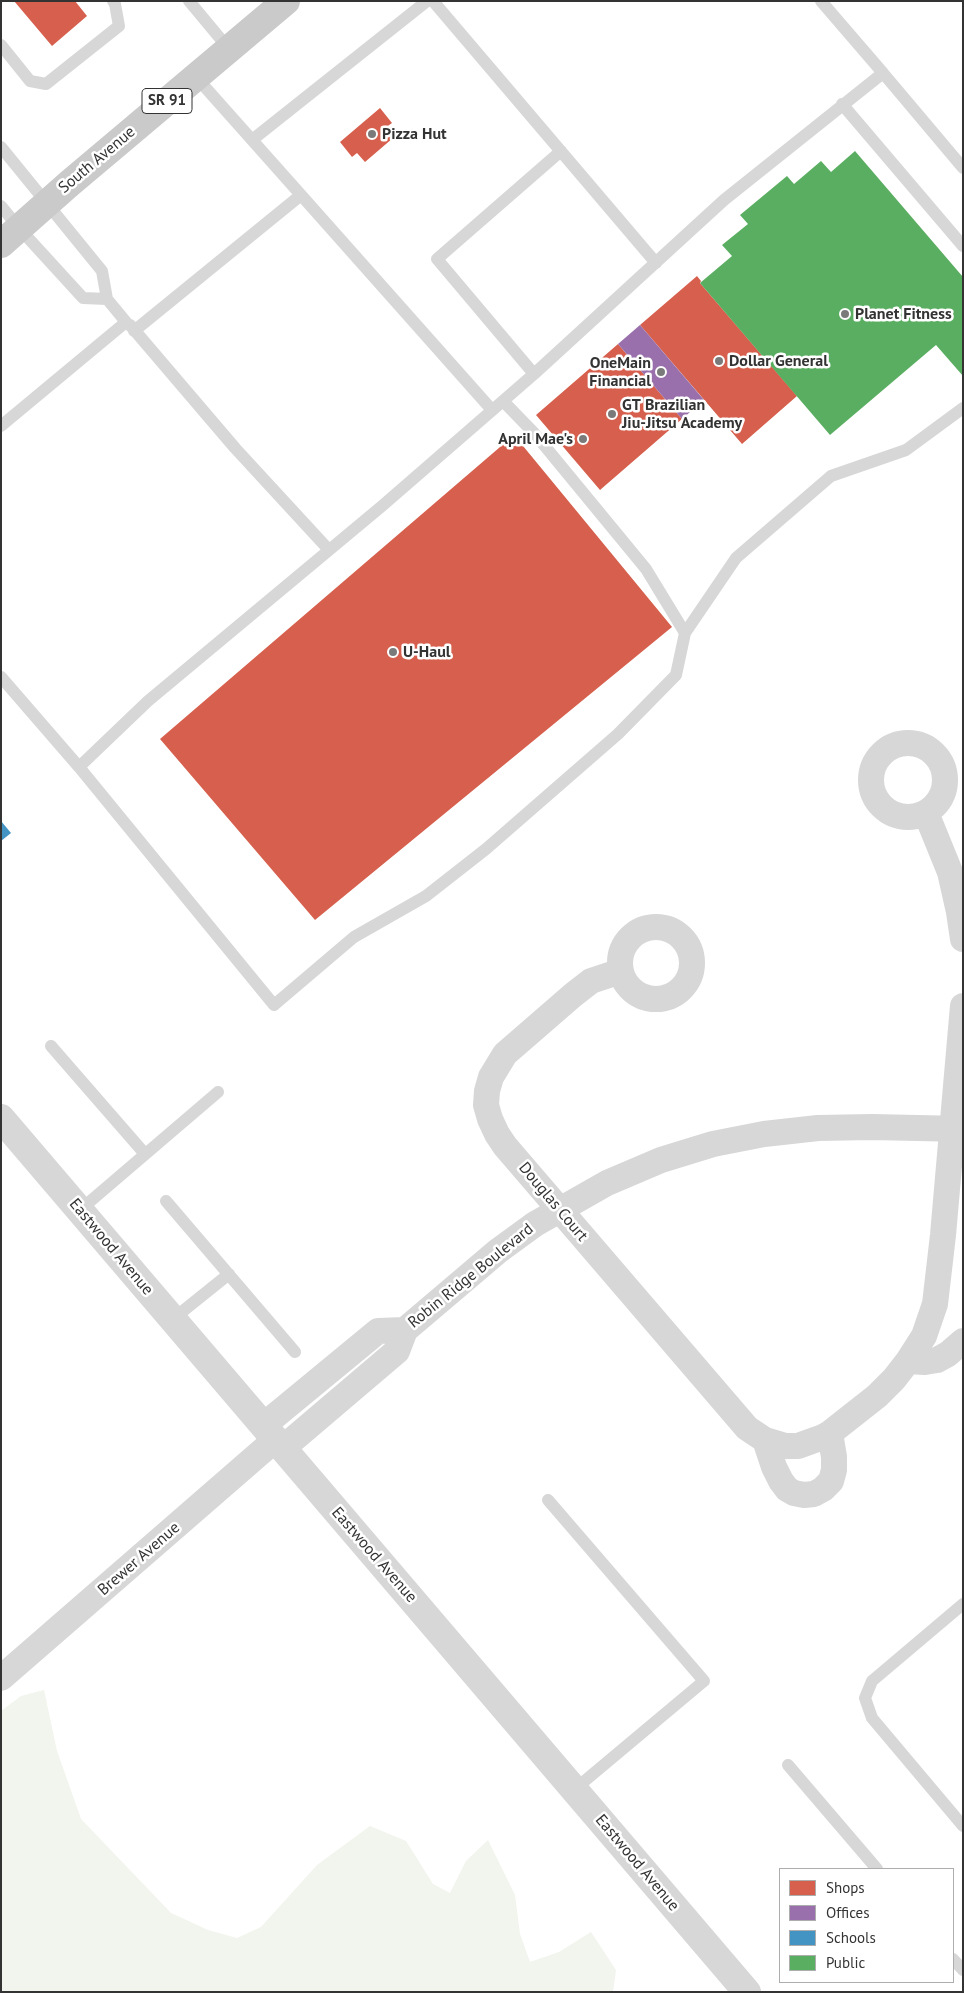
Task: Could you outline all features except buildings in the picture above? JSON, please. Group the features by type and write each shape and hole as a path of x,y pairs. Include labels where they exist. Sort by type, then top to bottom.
{"main road":[{"name":"South Avenue","path":"10,236 286,1"}],"street":[{"path":"926,813 950,872 963,939"},
{"name":"Douglas Court","path":"621,971 591,981 505,1054 491,1077 486,1104 497,1134 559,1210 747,1428 765,1440"},
{"path":"765,1440 785,1446 798,1446 830,1433 877,1396 908,1362 924,1336 935,1304 958,1129 963,1006"},
{"name":"Eastwood Avenue","path":"1,1118 747,1992"},
{"name":"Robin Ridge Boulevard","path":"274,1438 378,1331 405,1330 498,1251 559,1210 607,1183 661,1160 713,1144 764,1134 818,1128 958,1129"},
{"path":"943,1235 963,1253"},
{"path":"908,1362 937,1360 948,1354 963,1341"},
{"path":"765,1440 774,1467 781,1482 787,1489 794,1494 814,1494 831,1481 834,1463 830,1433"},
{"name":"Brewer Avenue","path":"1,1678 274,1438"}],"lane":[{"path":"1,45 30,81 46,84 119,26 113,1"},
{"path":"189,1 229,49"},
{"path":"252,140 427,1"},
{"path":"433,1 656,263"},
{"path":"822,1 963,168"},
{"path":"79,767 148,702 534,374 724,200 883,73"},
{"path":"196,77 492,410"},
{"path":"842,104 963,246"},
{"path":"1,147 48,202 102,271 106,299 235,448 329,550"},
{"path":"534,374 437,259 561,152"},
{"path":"1,426 301,195"},
{"path":"1,206 10,236 83,298 106,299"},
{"path":"503,401 534,433 646,569 685,632"},
{"path":"1,677 79,767 274,1005 354,937 426,896 486,849 618,734 676,675 685,632 736,558 831,476 906,450 963,408"},
{"path":"51,1046 145,1154"},
{"path":"80,1210 218,1092"},
{"path":"166,1201 295,1352"},
{"path":"173,1319 229,1274"},
{"path":"548,1500 704,1681 575,1789"},
{"path":"963,1604 872,1681 865,1698 872,1718 963,1826"},
{"path":"788,1765 876,1868"},
{"path":"954,1960 963,1970"}],"shaded area":[{"path":"44,1690 57,1751 81,1819 171,1913 208,1930 237,1938 261,1927 317,1865 370,1826 406,1841 433,1884 450,1893 466,1861 488,1840 515,1895 520,1934 530,1962 559,1952 591,1932 616,1970 613,1992 1,1992 1,1711 21,1696"}],"place":[{"name":"Pizza Hut","path":"372,134"},
{"name":"Planet Fitness","path":"845,314"},
{"name":"Dollar General","path":"719,361"},
{"name":"OneMain Financial","path":"661,372"},
{"name":"GT Brazilian Jiu-Jitsu Academy","path":"612,414"},
{"name":"April Mae's","path":"583,439"},
{"name":"U-Haul","path":"393,652"}]}
